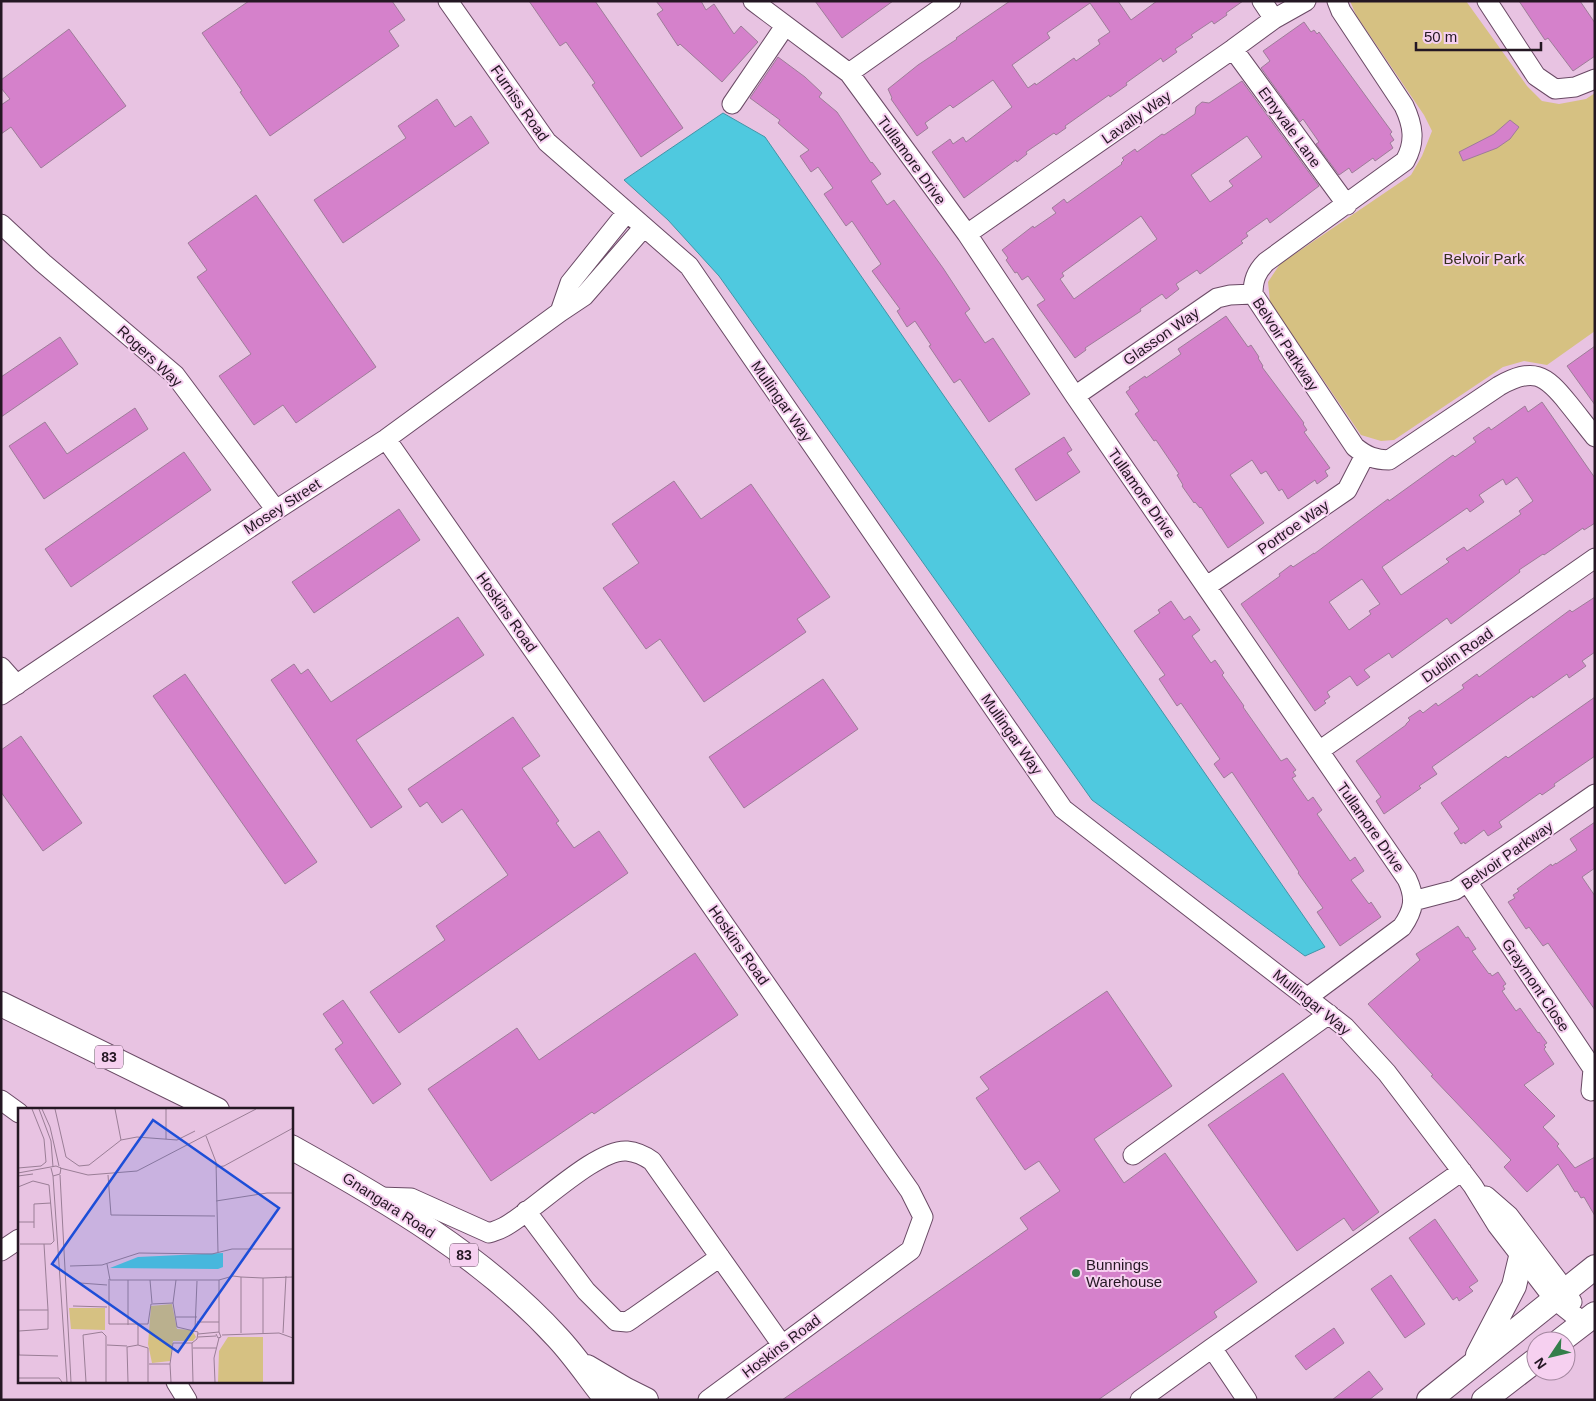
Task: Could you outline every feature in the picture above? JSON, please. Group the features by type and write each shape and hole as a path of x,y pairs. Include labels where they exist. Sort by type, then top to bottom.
{"main road":[{"name":"83","path":"1,1004 213,1108"},
{"name":"Gnangara Road","path":"292,1147 379,1197 463,1254 514,1294 557,1338 606,1400"},
{"path":"1472,1365 1514,1286 1521,1257"},
{"path":"1429,1400 1595,1266"},
{"path":"1573,1331 1589,1318"},
{"path":"574,1359 646,1400"},
{"path":"1484,1400 1526,1368"}],"street":[{"name":"Furniss Road","path":"448,1 547,142 627,212"},
{"name":"Tullamore Drive","path":"753,1 849,73 967,234 1075,396 1407,879 1412,889 1413,901"},
{"path":"849,73 951,1"},
{"path":"1262,1 1274,19"},
{"name":"Lavally Way","path":"967,234 1274,19 1306,1"},
{"name":"Belvoir Parkway","path":"1337,1 1341,11 1404,106 1410,119 1412,146 1405,161 1347,205 1266,262 1258,271 1253,283 1253,294 1355,447 1366,455"},
{"path":"1487,1 1536,76 1555,89 1575,87 1595,79"},
{"path":"732,104 785,26"},
{"name":"Emyvale Lane","path":"1233,49 1347,205"},
{"name":"Mullingar Way","path":"627,212 690,266 1063,809 1345,1027 1387,1073 1468,1179 1497,1225 1521,1257 1560,1295 1589,1318"},
{"path":"560,312 570,283 627,212"},
{"name":"Rogers Way","path":"1,224 42,263 175,375 276,510"},
{"name":"Mosey Street","path":"9,690 276,510 386,439 584,296 644,227"},
{"name":"Glasson Way","path":"1075,396 1217,298 1230,295 1253,294"},
{"path":"1366,455 1378,460 1389,460 1499,386 1527,376 1544,378 1555,386 1595,437"},
{"name":"Hoskins Road","path":"386,439 910,1191 922,1217 911,1250 708,1400"},
{"name":"Portroe Way","path":"1207,586 1347,490 1366,455"},
{"name":"Dublin Road","path":"1319,751 1595,558"},
{"path":"1,667 9,690"},
{"name":"Belvoir Parkway","path":"1413,901 1443,895 1455,890 1595,794"},
{"name":"Graymont Close","path":"1468,882 1593,1069 1591,1091"},
{"path":"1308,997 1402,927 1411,915 1413,901"},
{"path":"1133,1155 1329,1014"},
{"path":"1,1100 18,1112"},
{"path":"379,1197 411,1198 489,1233 504,1227 578,1173 604,1157 626,1151 642,1155 652,1161 782,1345"},
{"name":"Mullingar Way","path":"1468,1179 1509,1216 1560,1295"},
{"path":"1140,1400 1212,1348 1468,1179"},
{"path":"526,1211 586,1290 616,1321 627,1322 720,1257"},
{"path":"1,1251 18,1240"},
{"path":"1212,1348 1247,1400"},
{"path":"177,1384 187,1400"}],"green space":[{"name":"Belvoir Park","path":"1350,1 1466,1 1527,86 1542,101 1559,104 1586,99 1595,93 1595,331 1547,365 1524,361 1503,367 1394,440 1381,441 1361,435 1270,302 1268,282 1280,264 1411,175 1422,156 1432,131 1424,115 1356,15"}],"water":[{"path":"723,113 765,137 1325,947 1305,956 1092,800 719,276 668,220 624,180"}],"building":[{"path":"249,1 392,1 405,20 389,31 399,46 270,136 202,33"},
{"path":"529,1 595,1 683,128 641,157 592,85 595,83 566,42 560,46"},
{"path":"656,1 701,1 706,10 714,4 734,34 741,26 758,42 722,82 680,44 678,46 657,14 663,10"},
{"path":"815,1 893,1 842,38"},
{"path":"1010,1 1118,1 1131,20 1157,1 1243,1 1214,24 1212,21 1191,35 1193,37 1175,49 1177,52 1163,62 1161,58 1126,83 1127,85 1110,97 1109,95 1065,126 1066,128 1056,135 1054,133 1026,152 1027,154 1017,162 1016,160 964,198 932,152 950,139 953,144 963,137 966,142 1012,107 993,80 953,108 950,105 925,123 928,128 917,136 891,99 888,89 956,38","holes":["1090,3 1110,32 1098,40 1100,44 1076,61 1074,58 1036,85 1035,83 1028,88 1012,65 1050,38 1047,33"]},
{"path":"1519,1 1580,1 1595,23 1595,56 1573,71 1548,38 1545,40"},
{"path":"1304,22 1311,32 1314,30 1317,34 1319,32 1392,132 1390,134 1394,140 1390,143 1393,148 1375,161 1373,158 1352,173 1349,168 1339,175 1316,144 1319,142 1303,119 1300,122 1261,68 1270,61 1263,51"},
{"path":"69,29 126,106 41,168 11,127 1,134 1,105 10,99 1,88 1,80"},
{"path":"778,57 805,77 822,93 819,97 837,112 871,163 881,174 871,181 887,205 894,200 970,309 965,313 985,343 993,338 1030,394 989,422 960,379 954,383 915,321 907,327 897,311 900,309 872,271 881,264 852,221 846,226 824,194 833,188 818,167 811,172 800,156 809,150 778,123 780,120 750,98"},
{"path":"1242,81 1319,186 1270,223 1267,218 1246,233 1248,236 1241,241 1243,243 1200,274 1197,270 1176,284 1179,289 1166,299 1162,294 1140,309 1141,311 1085,348 1086,350 1075,358 1037,305 1045,300 1028,276 1022,280 1017,272 1015,273 1002,250 1033,226 1034,228 1056,213 1052,208 1064,199 1067,203 1122,164 1124,160 1122,158 1135,149 1137,152 1195,114 1196,107 1202,102 1209,103","holes":["1247,136 1262,157 1229,181 1233,186 1210,202 1191,175","1141,216 1157,239 1074,299 1060,279 1064,276 1062,273"]},
{"path":"437,99 455,127 471,116 489,143 343,243 314,200 406,138 398,126"},
{"path":"1510,120 1519,127 1510,139 1497,148 1463,161 1459,152 1494,134"},
{"path":"256,195 376,367 296,423 283,405 254,425 219,376 251,354 197,277 207,270 188,243"},
{"path":"1226,316 1248,347 1251,345 1259,357 1262,367 1304,423 1307,430 1304,432 1330,468 1325,471 1328,476 1317,484 1315,480 1288,499 1282,489 1279,491 1266,471 1261,474 1252,460 1230,475 1264,523 1228,548 1201,507 1194,503 1182,486 1177,475 1179,474 1156,440 1154,441 1135,414 1139,411 1126,392 1130,389 1129,387 1145,376 1146,378 1181,354 1178,349"},
{"path":"60,337 78,364 1,417 1,377"},
{"path":"1595,346 1595,405 1567,366"},
{"path":"1542,402 1595,478 1595,523 1584,530 1583,528 1519,570 1520,572 1451,624 1447,618 1392,658 1389,653 1364,670 1370,677 1357,686 1350,676 1327,692 1330,697 1324,701 1326,703 1315,711 1241,604 1280,576 1279,574 1291,565 1293,567 1314,554 1388,499 1389,501 1453,455 1455,457 1476,442 1473,438 1489,427 1491,430 1525,406 1528,412","holes":["1517,477 1533,501 1519,511 1521,514 1467,551 1464,547 1446,559 1449,562 1401,595 1382,567 1467,508 1470,512 1484,502 1479,495 1503,479 1506,485","1362,579 1380,604 1369,611 1371,614 1349,630 1329,602"]},
{"path":"135,408 148,429 44,499 9,446 45,422 67,454"},
{"path":"1064,437 1072,450 1067,453 1080,472 1036,501 1015,469"},
{"path":"184,452 211,490 71,587 45,549"},
{"path":"674,481 701,519 751,484 830,597 797,619 806,632 704,702 660,639 646,649 603,588 639,563 612,524"},
{"path":"399,509 420,540 314,613 292,582"},
{"path":"1595,597 1595,652 1582,661 1586,666 1569,678 1567,674 1533,698 1532,696 1432,767 1437,774 1419,786 1421,788 1384,814 1376,801 1381,797 1356,761 1406,725 1410,720 1408,718 1420,710 1423,713 1436,703 1438,706 1464,688 1462,685 1477,674 1479,677 1570,610 1572,612"},
{"path":"1171,601 1184,620 1190,616 1200,630 1192,636 1211,663 1215,660 1224,673 1222,675 1281,761 1287,758 1296,770 1293,772 1296,776 1292,778 1308,801 1313,797 1322,810 1317,814 1350,861 1355,857 1364,871 1351,880 1369,904 1371,902 1381,917 1340,946 1317,912 1323,908 1232,772 1224,778 1214,764 1220,759 1181,703 1177,706 1159,679 1165,675 1134,631 1160,613 1158,610"},
{"path":"458,617 484,655 356,740 402,807 371,828 271,680 294,664 301,674 308,669 331,702"},
{"path":"185,674 317,862 285,884 153,696"},
{"path":"823,679 858,729 744,808 709,757"},
{"path":"1595,697 1595,756 1554,784 1555,786 1542,795 1540,793 1499,822 1502,827 1488,836 1484,830 1465,844 1464,842 1461,844 1454,833 1459,829 1441,803 1506,756 1508,758"},
{"path":"513,717 540,756 522,768 559,821 556,823 574,848 599,831 628,873 399,1033 370,992 445,940 436,926 508,875 462,809 442,823 427,802 420,807 408,789"},
{"path":"21,736 82,823 43,851 1,792 1,750"},
{"path":"1595,822 1595,868 1582,877 1595,896 1595,1010 1548,943 1543,946 1529,927 1526,929 1508,902 1515,898 1513,895 1519,891 1517,889 1551,864 1552,866 1556,864 1577,850 1570,839"},
{"path":"1458,926 1476,949 1472,951 1489,974 1492,976 1498,972 1506,984 1503,986 1505,989 1502,991 1516,1011 1520,1008 1547,1043 1544,1045 1546,1047 1544,1049 1554,1064 1524,1085 1555,1116 1543,1127 1559,1144 1557,1146 1575,1168 1595,1157 1595,1216 1584,1197 1581,1198 1577,1191 1575,1192 1558,1164 1527,1192 1504,1167 1511,1160 1431,1076 1433,1075 1368,1004 1420,960 1416,954"},
{"path":"695,953 738,1015 594,1114 592,1112 491,1181 428,1089 517,1028 539,1060"},
{"name":"Bunnings Warehouse","path":"1107,991 1172,1086 1094,1139 1124,1183 1165,1153 1257,1282 1214,1312 1217,1317 1098,1400 782,1400 1028,1229 1020,1218 1060,1191 1039,1161 1025,1170 976,1098 989,1089 980,1077"},
{"path":"343,1000 401,1084 373,1104 335,1049 343,1043 323,1014"},
{"path":"1283,1073 1379,1212 1353,1231 1344,1218 1297,1251 1208,1125"},
{"path":"1435,1219 1478,1281 1469,1287 1473,1291 1459,1301 1457,1297 1453,1300 1409,1238"},
{"path":"1391,1275 1425,1324 1405,1338 1371,1289"},
{"path":"1334,1328 1344,1343 1306,1370 1295,1356"},
{"path":"1369,1371 1383,1389 1369,1400 1332,1400"}],"place":[{"name":"Bunnings Warehouse","path":"1076,1273"}]}
